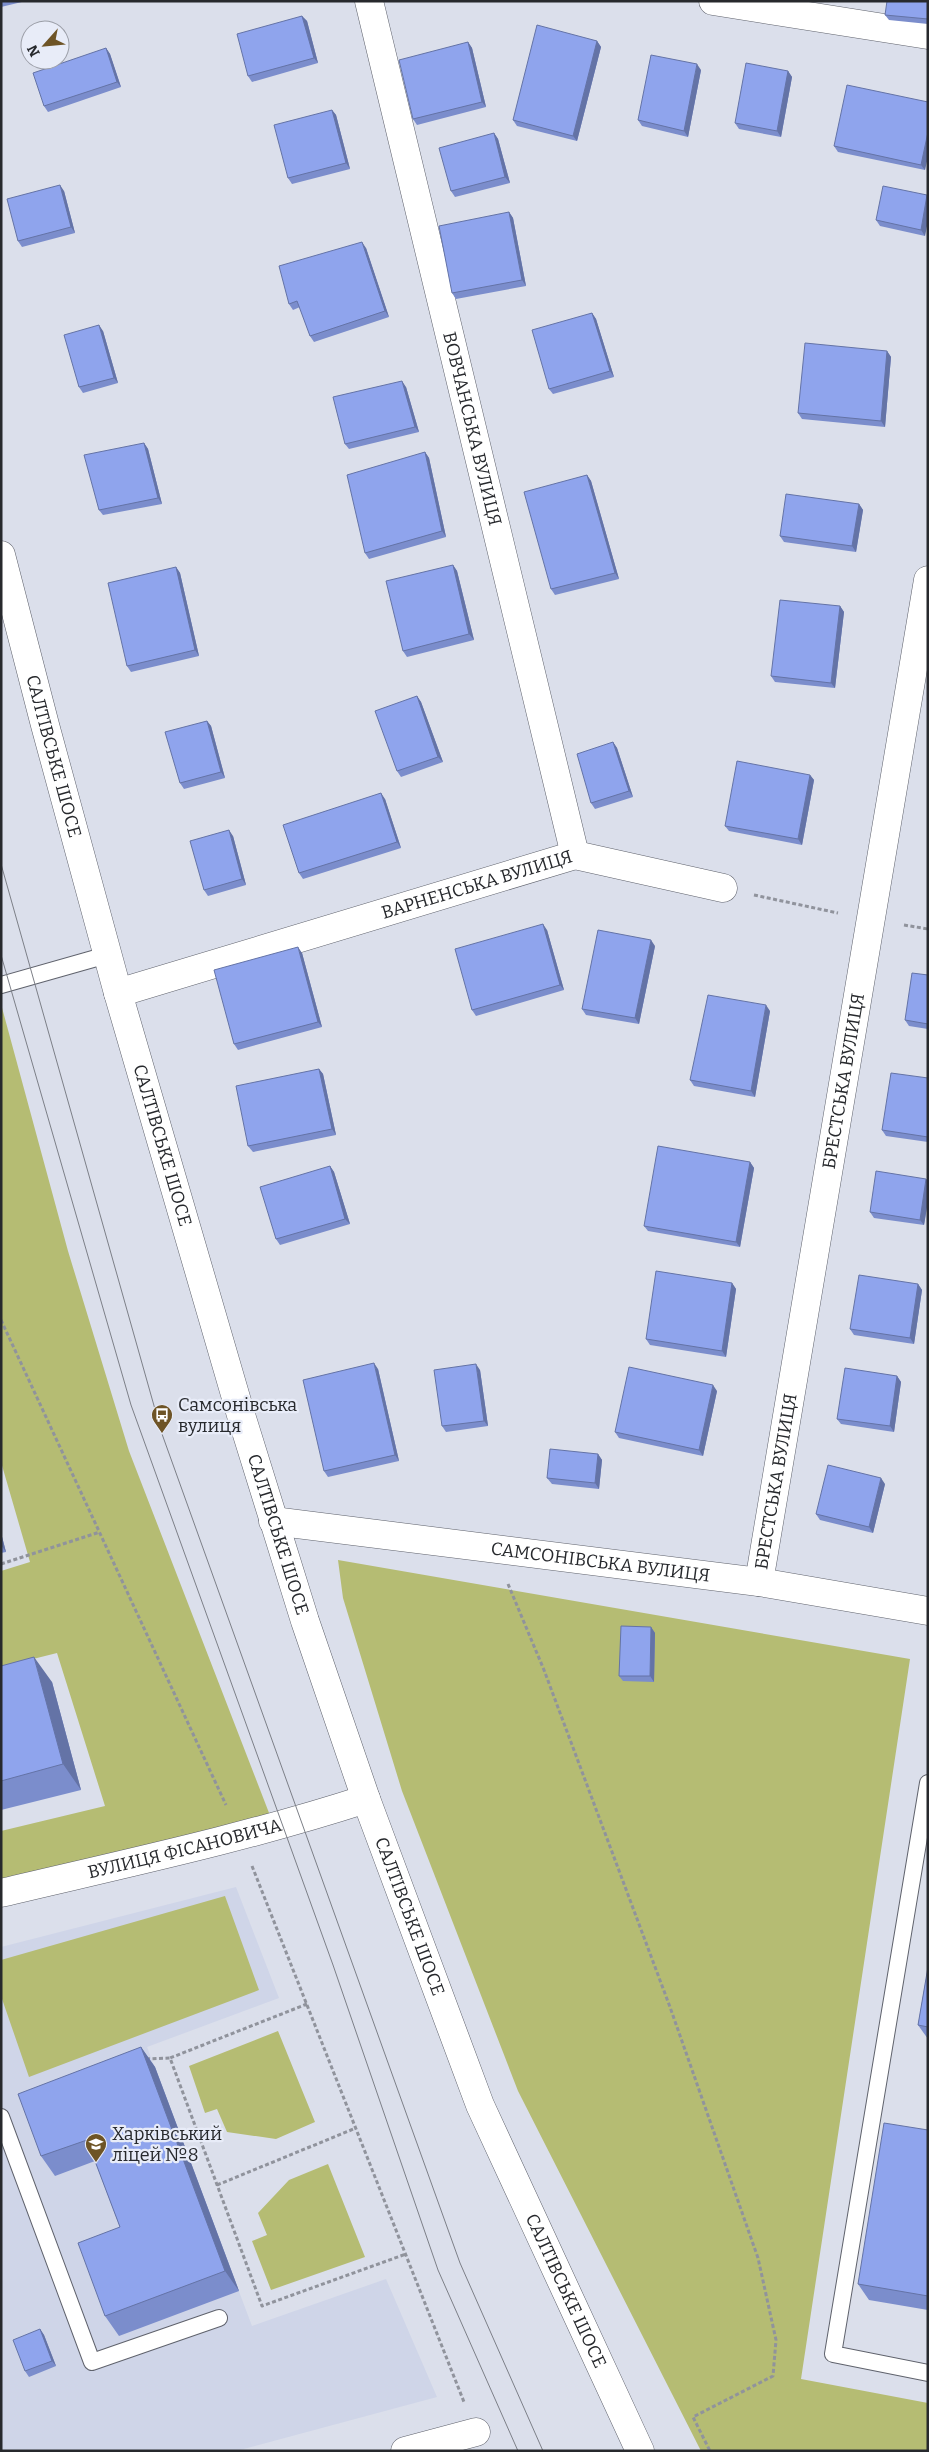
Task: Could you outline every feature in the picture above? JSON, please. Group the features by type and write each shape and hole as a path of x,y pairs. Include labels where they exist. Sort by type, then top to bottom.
{"street":[{"name":"ВОВЧАНСЬКА ВУЛИЦЯ","path":"369,1 576,855"},
{"path":"713,1 928,35"},
{"name":"САЛТІВСЬКЕ ШОСЕ","path":"1,555 118,993 273,1521 366,1799 480,2105 640,2451"},
{"name":"БРЕСТСЬКА ВУЛИЦЯ","path":"759,1582 928,580"},
{"name":"ВАРНЕНСЬКА ВУЛИЦЯ","path":"118,993 576,855 723,888"},
{"name":"САМСОНІВСЬКА ВУЛИЦЯ","path":"273,1521 759,1582 928,1611"},
{"name":"ВУЛИЦЯ ФІСАНОВИЧА","path":"1,1893 240,1836 301,1820 366,1799"},
{"path":"405,2451 476,2432"}],"lane":[{"path":"1,986 107,955"},
{"path":"928,1783 833,2354 928,2373"},
{"path":"1,2117 92,2362 219,2318"}],"path":[{"path":"723,888 870,920"},
{"path":"1,1320 240,1836 476,2432"},
{"path":"1,1564 100,1532"},
{"path":"493,1548 544,1670 670,2007 758,2258 776,2340 773,2376 693,2417 710,2451"},
{"path":"141,2061 151,2057 170,2058 307,2004"},
{"path":"170,2058 262,2306 406,2254"},
{"path":"217,2185 356,2128"}],"shaded area":[{"name":"Харківський ліцей №8","path":"236,1887 279,1998 147,2047 252,2326 386,2279 437,2397 236,2451 1,2451 1,1947"}],"green space":[{"path":"1,1004 68,1251 129,1451 271,1818 1,1887 1,1831 105,1806 57,1653 1,1667 1,1571 30,1562 1,1462"},
{"path":"338,1560 910,1659 801,2379 928,2403 928,2451 701,2451 518,2091 402,1791 343,1598"},
{"path":"225,1896 259,1990 29,2077 1,1996 1,1960"},
{"path":"278,2031 315,2122 276,2139 227,2132 217,2109 205,2113 189,2066"},
{"path":"328,2164 365,2257 271,2290 252,2241 267,2235 258,2213 289,2180"}],"building":[{"path":"887,1 928,1 928,19 885,15"},
{"path":"302,16 314,58 248,76 237,34"},
{"path":"537,25 597,41 573,136 513,120"},
{"path":"468,42 482,102 413,119 399,60"},
{"path":"106,48 117,82 44,106 33,73 42,70 70,70 70,60"},
{"path":"651,55 697,64 684,131 638,120"},
{"path":"746,63 788,71 777,131 735,123"},
{"path":"847,85 928,102 928,132 921,165 834,146"},
{"path":"332,110 346,163 288,178 274,125"},
{"path":"494,133 505,177 451,191 439,148"},
{"path":"60,185 71,227 18,241 7,199"},
{"path":"883,186 927,195 921,230 876,220"},
{"path":"509,212 522,280 452,293 439,226"},
{"path":"362,242 385,311 310,336 297,301 289,304 279,266"},
{"path":"592,313 610,371 549,389 532,330"},
{"path":"99,325 114,378 79,387 64,335"},
{"path":"805,343 887,351 881,421 798,413"},
{"path":"402,381 415,427 345,444 333,397"},
{"path":"144,443 158,498 99,510 84,455"},
{"path":"425,452 442,531 365,553 347,475"},
{"path":"587,475 615,573 551,589 524,492"},
{"path":"786,494 859,504 852,546 780,536"},
{"path":"453,565 469,634 403,651 386,581"},
{"path":"176,567 195,650 127,666 108,583"},
{"path":"780,600 840,606 831,683 771,676"},
{"path":"417,696 438,757 397,771 375,711"},
{"path":"207,721 221,772 180,783 165,732"},
{"path":"613,742 629,791 591,803 577,754"},
{"path":"737,761 810,775 798,839 725,826"},
{"path":"381,793 397,842 299,873 283,825"},
{"path":"229,830 242,879 204,890 190,841"},
{"path":"543,924 560,985 472,1010 455,949"},
{"path":"598,930 651,940 635,1018 582,1009"},
{"path":"298,947 318,1022 234,1044 214,970"},
{"path":"912,973 928,975 928,1024 905,1020"},
{"path":"708,995 766,1005 751,1091 690,1080"},
{"path":"319,1069 332,1129 248,1146 236,1086"},
{"path":"891,1073 928,1078 928,1137 882,1130"},
{"path":"658,1146 750,1162 736,1242 644,1226"},
{"path":"330,1166 345,1219 276,1239 260,1187"},
{"path":"876,1171 926,1179 920,1220 870,1212"},
{"path":"656,1271 732,1283 722,1351 646,1339"},
{"path":"859,1275 918,1284 910,1338 850,1329"},
{"path":"374,1363 395,1455 324,1471 303,1380"},
{"path":"476,1364 484,1421 442,1426 434,1370"},
{"path":"629,1367 713,1385 699,1450 615,1432"},
{"path":"845,1368 897,1376 890,1426 837,1419"},
{"path":"550,1449 598,1454 595,1483 547,1478"},
{"path":"828,1465 881,1478 869,1527 816,1514"},
{"path":"621,1626 651,1627 650,1676 619,1676"},
{"path":"34,1657 63,1764 1,1781 1,1666"},
{"path":"928,1967 928,2027 918,2025"},
{"path":"141,2047 225,2271 105,2316 78,2243 120,2227 87,2140 41,2156 18,2094"},
{"path":"884,2123 928,2130 928,2296 858,2284"},
{"path":"40,2329 52,2361 25,2371 13,2340"}],"tram line":[{"path":"1,864 162,1434 460,2263 543,2451"},
{"path":"1,955 131,1405 333,1965 438,2270 518,2451"}],"place":[{"name":"Самсонівська вулиця","path":"162,1434"},
{"name":"Харківський ліцей №8","path":"96,2163"}]}
